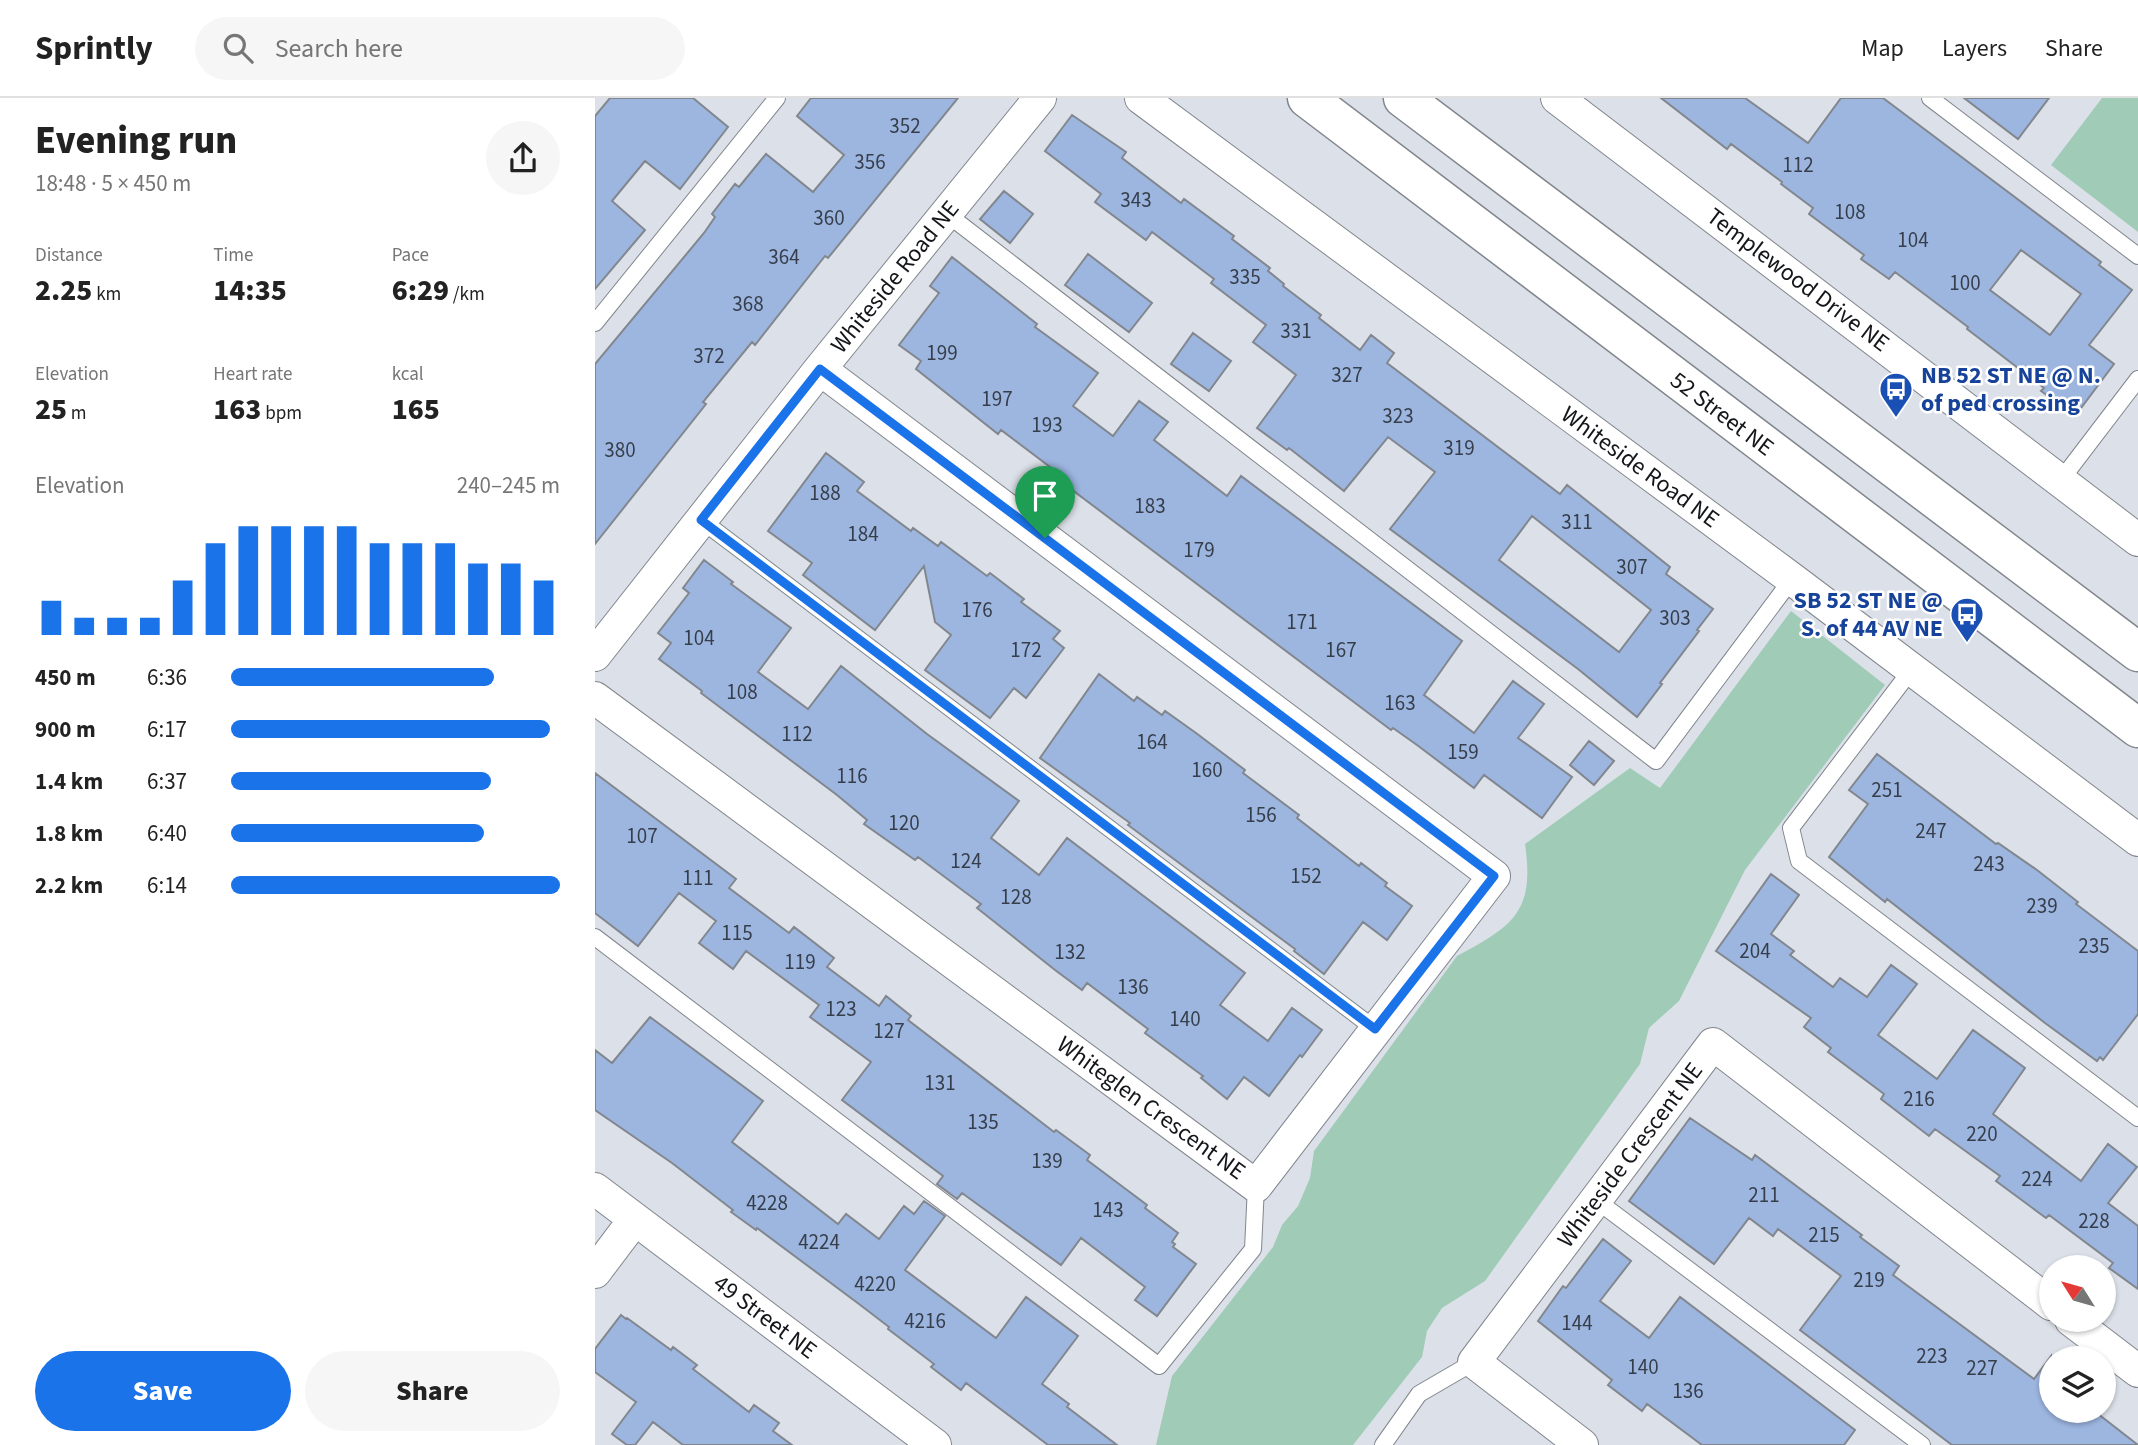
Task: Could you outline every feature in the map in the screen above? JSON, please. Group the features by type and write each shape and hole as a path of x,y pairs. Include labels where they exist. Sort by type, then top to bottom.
{"main road":[{"name":"52 Street NE","path":"1307,98 2138,728"},
{"path":"1403,98 2138,652"}],"street":[{"name":"Whiteside Road NE","path":"595,655 820,369 1040,98"},
{"name":"Whiteside Road NE","path":"1140,98 1792,579 2138,840"},
{"name":"Templewood Drive NE","path":"1557,98 2138,540"},
{"name":"Whiteglen Crescent NE","path":"595,698 1256,1185 1494,876 820,369"},
{"name":"Whiteside Crescent NE","path":"1474,1362 1713,1044 2039,1295"},
{"name":"49 Street NE","path":"595,1189 935,1445"},
{"path":"595,1272 635,1219"},
{"path":"2087,1332 2138,1371"},
{"path":"1474,1362 1582,1445"}],"lane":[{"path":"595,323 777,98"},
{"path":"1930,98 2138,256"},
{"path":"947,214 1656,761 1792,579"},
{"path":"2061,480 2138,379"},
{"path":"701,520 1375,1029"},
{"path":"1912,669 1791,828 1799,861 2138,1118"},
{"path":"595,937 1159,1366 1253,1249 1256,1185"},
{"path":"1596,1200 1922,1445"},
{"path":"1383,1445 1419,1394 1474,1362"}],"green space":[{"path":"2102,98 2138,98 2138,232 2051,165"},
{"path":"1791,611 1885,685 1745,870 1679,1001 1649,1028 1640,1064 1485,1281 1442,1308 1427,1331 1422,1357 1353,1445 1156,1445 1172,1376 1273,1247 1282,1225 1298,1206 1310,1178 1314,1151 1457,956 1493,935 1516,914 1523,901 1526,886 1525,844 1630,768 1660,788"}],"building":[{"path":"610,98 693,98 728,127 680,189 645,161 612,201 645,230 595,289 595,116"},
{"path":"811,98 958,98 828,258 825,256 755,345 752,342 703,402 706,404 595,544 595,364 704,233 715,217 712,214 735,184 739,187 766,154 813,192 844,155 797,116"},
{"path":"1661,98 1745,98 1808,143 1841,98 1883,98 2101,262 2099,265 2132,290 2089,345 2114,364 2075,416 2041,391 2044,388 1967,329 1968,327 1895,272 1889,279 1861,259 1864,255 1809,214 1813,208 1781,184 1782,182 1731,144 1727,149","holes":["2021,250 2081,294 2050,335 1990,290"]},
{"path":"1964,98 2049,98 2018,139"},
{"path":"1072,115 1126,152 1122,158 1181,203 1184,199 1234,236 1232,239 1270,268 1268,271 1284,284 1283,286 1360,350 1371,335 1394,353 1387,363 1560,494 1567,485 1670,567 1666,574 1713,609 1637,717 1578,669 1390,529 1435,472 1388,437 1344,491 1289,448 1287,450 1257,428 1296,375 1253,342 1266,325 1211,283 1214,279 1152,232 1146,240 1095,202 1101,194 1045,151","holes":["1532,516 1651,610 1619,652 1499,560"]},
{"path":"1004,191 1033,214 1010,243 980,219"},
{"path":"1088,254 1152,303 1129,332 1065,285"},
{"path":"952,257 1037,324 1035,327 1098,373 1073,406 1113,436 1139,401 1168,422 1154,440 1227,496 1241,476 1462,641 1424,695 1474,733 1513,681 1544,704 1518,738 1572,777 1542,818 1484,775 1474,788 1393,728 1391,730 1051,474 1054,470 1001,430 998,434 916,369 921,361 899,345 939,293 930,286"},
{"path":"1193,333 1231,361 1209,391 1171,364"},
{"path":"826,453 864,482 857,491 911,531 913,528 938,546 941,542 987,576 990,573 1024,599 1021,602 1060,631 1053,639 1064,648 1026,698 1014,688 990,718 925,670 951,635 935,622 924,566 875,630 803,575 812,563 768,531"},
{"path":"704,560 733,582 731,584 791,628 758,672 808,709 841,666 927,734 1019,801 991,838 1039,875 1067,838 1245,973 1220,1005 1268,1041 1292,1008 1322,1030 1269,1096 1244,1077 1227,1099 1201,1078 1203,1076 1145,1033 1148,1029 1087,983 1082,990 1055,970 977,908 981,904 918,857 915,860 864,824 867,820 837,795 659,659 671,643 658,633 689,593 683,588"},
{"path":"1099,674 1134,701 1137,697 1162,715 1165,711 1196,733 1299,815 1297,818 1359,866 1361,863 1387,883 1385,886 1412,906 1387,940 1363,922 1324,974 1294,951 1295,949 1128,825 1130,823 1040,758"},
{"path":"1589,741 1614,761 1594,785 1570,765"},
{"path":"1877,754 1996,844 2037,870 2078,902 2076,904 2138,951 2138,1014 2103,1060 2100,1057 2097,1061 2045,1023 1829,857 1868,804 1849,790"},
{"path":"595,773 736,879 729,888 789,933 794,927 834,958 827,967 879,1006 886,996 911,1016 908,1020 1054,1132 1056,1130 1090,1155 1087,1160 1147,1205 1145,1208 1178,1233 1172,1242 1175,1244 1173,1247 1196,1264 1157,1316 1135,1300 1145,1287 1081,1238 1061,1265 962,1193 957,1199 937,1184 943,1176 842,1100 871,1062 810,1017 819,1005 746,951 733,969 699,943 716,921 679,893 638,946 595,913"},
{"path":"1771,874 1799,895 1771,934 1794,951 1790,955 1833,987 1840,978 1867,997 1891,965 1917,984 1878,1035 1937,1079 1973,1030 2025,1068 1993,1114 2081,1181 2108,1144 2137,1167 2108,1203 2138,1226 2138,1289 2116,1273 2116,1255 2102,1255 2049,1215 2046,1218 1996,1181 2000,1176 1935,1129 1929,1136 1881,1099 1884,1094 1828,1052 1831,1048 1804,1027 1811,1018 1716,951"},
{"path":"650,1017 763,1101 732,1142 838,1224 846,1214 879,1239 904,1206 914,1214 924,1201 945,1216 905,1270 996,1338 1026,1297 1078,1336 1042,1384 1117,1445 1048,1445 966,1383 961,1390 931,1367 934,1364 859,1304 757,1228 756,1230 731,1212 733,1210 672,1163 595,1110 595,1050 612,1063"},
{"path":"1690,1118 1752,1160 1755,1155 1862,1235 1860,1237 1899,1266 1893,1275 2034,1379 2039,1372 2039,1423 2110,1423 2138,1445 1952,1445 1800,1330 1841,1276 1778,1229 1773,1236 1749,1218 1714,1264 1629,1201"},
{"path":"1603,1239 1631,1261 1600,1301 1649,1338 1680,1297 1855,1430 1844,1445 1702,1445 1647,1404 1642,1411 1608,1385 1612,1380 1538,1321 1563,1286 1566,1288"},
{"path":"621,1315 697,1365 693,1369 749,1412 754,1405 779,1423 773,1431 792,1445 683,1445 653,1422 635,1445 627,1445 612,1434 636,1402 595,1372 595,1349"}],"place":[{"name":"NB 52 ST NE @ N. of ped crossing","path":"1896,419"},
{"name":"SB 52 ST NE @ S. of 44 AV NE","path":"1967,644"}],"route":[{"path":"820,369 1045,538 1494,876 1375,1029 701,520 820,369"}]}
